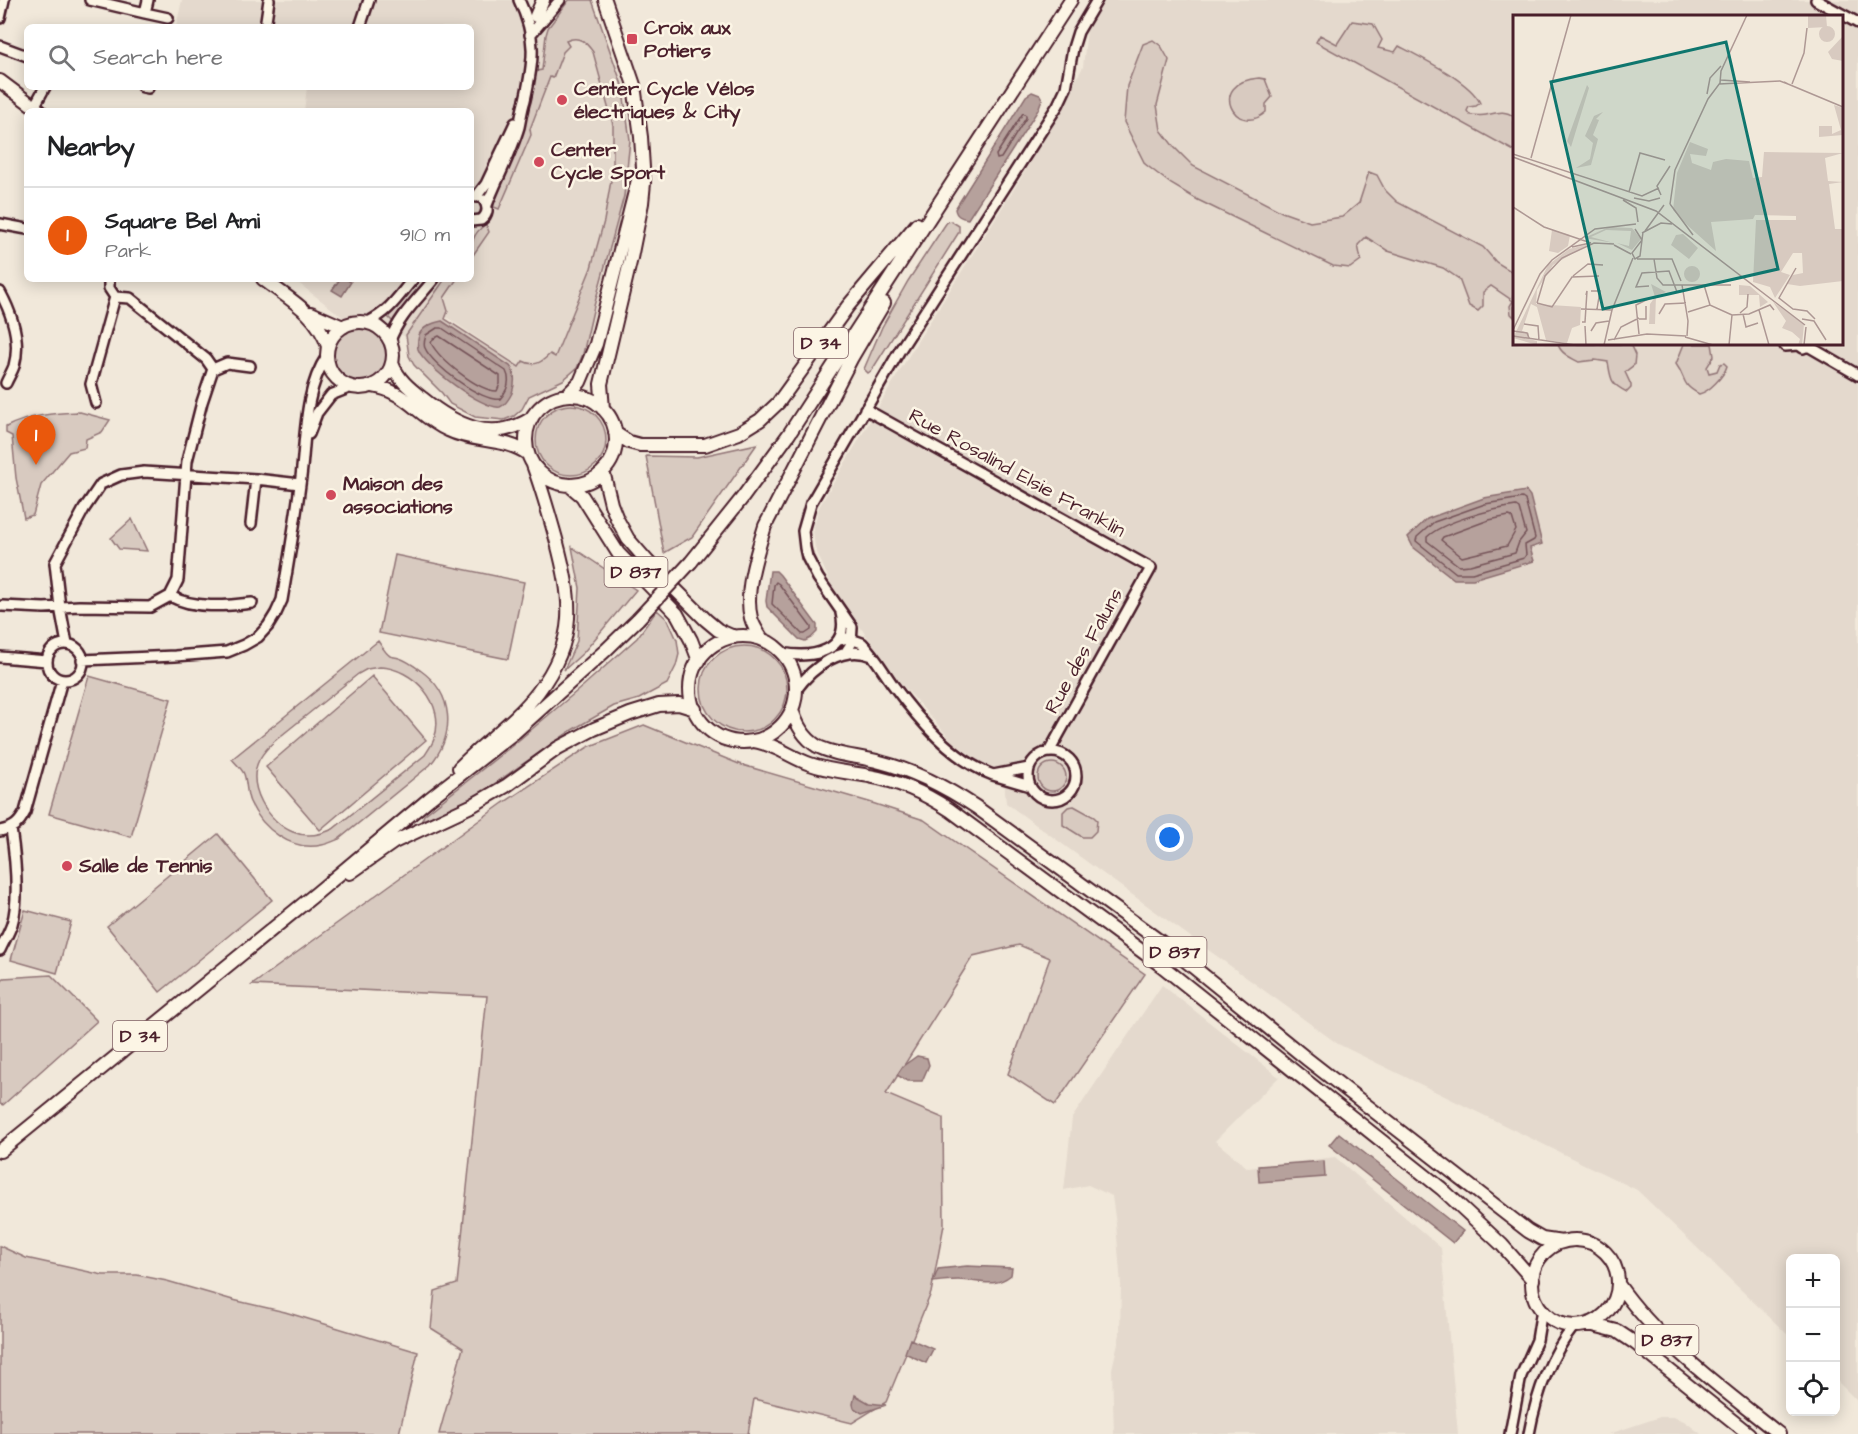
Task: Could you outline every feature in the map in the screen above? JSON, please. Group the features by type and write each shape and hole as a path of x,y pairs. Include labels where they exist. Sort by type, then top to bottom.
{"main road":[{"path":"532,25 543,0"},
{"path":"603,409 601,384 631,258 644,183 634,85 605,0"},
{"name":"D 34","path":"0,1151 429,799 515,732 638,619 691,562 744,497 789,434 1071,0"},
{"path":"0,81 36,108"},
{"path":"762,639 751,617 750,596 756,555 765,526 851,359 944,204 965,174 977,145"},
{"name":"D 34","path":"615,433 629,442 640,445 705,445 739,433 760,420 778,403 848,306 911,233 952,172 977,145"},
{"path":"429,799 473,753 523,709 538,692 556,664 565,641 569,618 568,586 526,435 538,409 547,402 567,395 580,382 596,344 642,161"},
{"path":"267,282 318,324 328,351"},
{"path":"306,312 343,327"},
{"path":"373,386 385,377 392,363 393,348 381,329 368,322 351,323 343,327 332,338 328,351 328,363 334,375 345,384 362,388 373,386 399,394 433,422 448,431 475,439 512,445 531,459 540,473 558,483 569,485 588,482 603,471 614,453 615,433 613,424 603,409 586,398 567,395"},
{"path":"392,363 399,377 412,390 440,413 459,423 488,430 500,430 512,428 532,418"},
{"name":"D 837","path":"603,471 606,488 617,519 634,546 706,620 718,630 734,637"},
{"name":"D 837","path":"569,485 586,502 618,552 678,614 699,661"},
{"path":"734,637 762,639 782,653 793,670 796,690 792,709 777,729 754,741 740,742 721,737 705,726 695,709 690,687 694,671 699,661 714,645 734,637"},
{"path":"318,892 394,842 457,814 489,796 568,741 620,718 659,705 679,704 695,709"},
{"name":"D 837","path":"792,709 798,727 817,746 835,753 869,759 910,771 976,807 1176,953 1307,1059 1534,1236 1562,1242"},
{"name":"D 837","path":"754,741 770,744 811,765 870,776 902,785 950,810 1162,966 1442,1189 1502,1245 1533,1280"},
{"path":"1582,1240 1601,1248 1614,1264 1618,1284 1613,1304 1598,1319 1589,1324 1574,1326 1562,1324 1542,1310 1536,1300 1533,1280 1539,1261 1553,1246 1562,1242 1582,1240"},
{"name":"D 837","path":"1618,1284 1638,1310 1662,1335 1724,1390 1779,1434"},
{"name":"D 837","path":"1589,1324 1617,1331 1635,1343 1749,1434"}],"street":[{"path":"0,18 4,0"},
{"path":"90,0 168,18"},
{"path":"145,13 148,0"},
{"path":"265,24 269,0"},
{"path":"361,24 369,0"},
{"path":"474,222 484,218 487,205 507,161 519,128 532,68 532,25 519,0"},
{"path":"532,25 552,12 560,0"},
{"path":"796,690 812,671 845,653 852,639 852,627 818,578 805,548 803,531 811,503 900,350 1058,105 1066,88 1078,32 1097,0"},
{"path":"1816,0 1858,22"},
{"path":"532,25 552,12"},
{"path":"0,46 24,55"},
{"path":"37,108 44,90"},
{"path":"474,196 486,184 524,101"},
{"path":"474,197 483,199 487,205"},
{"path":"0,224 24,228"},
{"path":"96,403 91,384 115,297 109,288 109,282"},
{"path":"368,322 381,316 394,304 411,282"},
{"path":"390,341 396,327 432,282"},
{"path":"0,292 15,328 14,366 6,383"},
{"path":"115,297 130,298 206,359 213,369"},
{"path":"1785,346 1799,345 1803,348 1808,346 1858,375"},
{"path":"82,660 226,652 258,638 268,626 282,600 311,397 317,374 328,351"},
{"path":"2,606 150,607 170,596 178,580 185,474 194,431 213,369 227,363 250,366"},
{"path":"303,459 317,413 331,395 351,387"},
{"name":"Rue Rosalind Elsie Franklin","path":"866,409 1151,568"},
{"path":"67,644 55,563 84,509 101,484 120,475 144,472 300,484"},
{"path":"251,524 256,479"},
{"name":"Rue des Faluns","path":"1049,752 1151,568"},
{"path":"170,596 180,601 200,604 252,603"},
{"path":"839,640 843,627 840,611"},
{"path":"782,653 797,656 822,652 844,638 862,643 908,705 933,733 978,767 993,775 1030,786 1039,796 1053,800 1065,796 1073,789 1076,778 1073,763 1065,755 1055,752 1049,752 1036,758 1029,768 1030,786"},
{"path":"67,644 77,649 82,660 77,675 62,680 52,675 47,666 51,650 56,646 67,644"},
{"path":"845,653 861,652 872,656"},
{"path":"0,657 47,661"},
{"path":"0,831 11,829 19,823 25,812 62,680"},
{"path":"993,775 1029,768"},
{"path":"0,950 13,923 16,889 11,829"},
{"path":"1510,1434 1521,1376 1537,1340 1542,1310"},
{"path":"1529,1434 1550,1365 1574,1326"}],"shaded area":[{"path":"182,0 524,0 532,12 520,24 600,22 624,83 632,141 627,197 587,346 575,372 552,376 531,374 430,306 407,338 370,317 344,318 297,282 474,282 474,108 304,108 307,90 474,90 474,24 177,24"},
{"path":"569,0 592,0 622,85 630,140 624,196 583,354 577,368 563,380 529,396 522,409 514,416 504,420 475,417 450,404 414,365 409,356 406,335 443,282 455,282 444,298 448,311 445,319 519,367 523,361 534,364 550,354 555,357 591,268 604,221 613,169 613,125 593,52 588,45 578,39 566,41 569,46 563,52 553,78 550,77 530,129 531,135 499,209 494,207 493,199 517,141 537,71 542,70 548,28"},
{"path":"1090,0 1858,0 1858,1402 1840,1384 1840,1254 1786,1254 1786,1333 1637,1190 1338,1044 1006,803 1003,768 984,765 952,741 900,682 834,591 815,548 813,530 819,507 917,342 1021,178 1083,67"},
{"path":"1352,21 1373,24 1382,40 1378,48 1395,52 1399,46 1444,71 1475,95 1480,103 1469,107 1467,111 1470,115 1504,112 1513,116 1513,150 1316,42 1320,35 1337,44"},
{"path":"1153,40 1161,46 1169,60 1157,105 1161,130 1193,166 1282,212 1310,222 1342,217 1359,203 1369,172 1377,175 1385,190 1397,202 1483,247 1496,262 1513,272 1513,301 1491,286 1483,292 1483,306 1478,311 1469,306 1459,279 1443,268 1388,251 1366,237 1358,245 1361,260 1350,268 1333,266 1198,200 1171,184 1145,164 1124,122 1127,86 1143,44"},
{"path":"1259,78 1265,79 1272,97 1266,104 1266,112 1255,118 1244,119 1231,107 1230,98 1233,89 1243,82"},
{"path":"951,221 959,226 959,232 868,373 864,369 882,327 908,281 947,222"},
{"path":"486,224 489,232 474,254 474,237"},
{"path":"414,282 428,282 394,323 388,317 407,296"},
{"path":"1513,301 1513,316 1511,314 1510,306"},
{"path":"355,329 365,329 379,336 386,355 379,374 365,381 355,381 345,377 338,370 334,360 334,350 338,340 345,333"},
{"path":"1558,345 1630,345 1635,355 1634,365 1625,372 1631,388 1627,392 1614,383 1608,362 1595,360 1579,362 1563,353"},
{"path":"1684,345 1712,345 1714,356 1707,367 1709,373 1717,371 1720,364 1724,363 1727,366 1716,383 1699,394 1686,384 1676,364"},
{"path":"571,405 584,408 596,415 603,427 606,440 603,453 596,465 584,472 571,475 558,472 546,465 539,453 536,440 539,427 546,415 558,408"},
{"path":"80,412 110,420 102,432 86,439 85,448 69,452 41,485 33,515 24,518 16,478 12,436 6,433 6,427 42,415"},
{"path":"757,444 692,537 664,553 646,456 697,457"},
{"path":"132,519 147,551 119,549 111,538"},
{"path":"572,547 636,590 583,653 564,670 577,641 580,588"},
{"path":"395,555 524,582 508,659 379,633"},
{"path":"657,610 668,620 677,640 679,654 667,684 639,699 614,706 572,730 465,804 422,820 424,815 513,745 637,638"},
{"path":"378,641 390,656 407,661 431,680 445,702 448,715 447,728 444,740 430,765 339,839 324,845 299,845 270,829 255,812 250,802 244,774 232,759","holes":["380,667 392,669 415,681 424,690 436,713 437,726 433,741 425,755 333,829 308,835 298,834 284,827 268,812 257,792 256,770 263,754 277,739 358,674 367,669"]},
{"path":"744,646 768,653 780,665 787,689 780,713 768,725 744,732 720,725 708,713 701,689 708,665 720,653"},
{"path":"89,676 171,699 131,837 49,814"},
{"path":"372,676 426,740 320,830 266,767"},
{"path":"644,725 739,764 924,820 1145,974 1055,1105 1008,1074 1050,958 1019,945 973,956 886,1094 943,1118 944,1225 931,1293 886,1402 852,1423 754,1399 748,1434 439,1434 463,1348 431,1328 435,1291 457,1284 487,996 252,985 503,803 588,747"},
{"path":"1052,763 1062,767 1066,777 1062,787 1052,791 1042,787 1038,777 1042,767"},
{"path":"1074,806 1097,820 1096,831 1090,837 1082,837 1063,825 1063,812 1068,807"},
{"path":"218,834 272,900 160,992 107,926"},
{"path":"25,910 71,922 57,973 11,960"},
{"path":"51,975 97,1021 3,1105 0,1104 0,984 4,978"},
{"path":"1162,985 1279,1077 1215,1141 1248,1168 1335,1157 1441,1248 1458,1434 1114,1434 1112,1369 1120,1334 1121,1285 1112,1196 1088,1185 1064,1190 1072,1118"},
{"path":"0,1246 26,1258 103,1275 137,1275 167,1281 285,1312 418,1352 399,1434 0,1434"},
{"path":"1660,1417 1673,1417 1684,1421 1701,1434 1609,1434"}],"water":[{"path":"1032,92 1040,95 1042,99 1038,110 968,219 959,216 955,209 1026,96"},
{"path":"338,282 351,282 342,296 332,290"},
{"path":"442,321 510,366 514,376 514,386 510,397 502,406 492,406 468,394 454,385 422,356 418,349 419,335 426,327"},
{"path":"1526,491 1530,496 1542,544 1530,548 1534,561 1473,579 1454,579 1413,547 1408,537 1432,517 1484,498"},
{"path":"770,571 776,571 780,575 817,625 817,632 811,638 805,641 799,639 767,607"},
{"path":"917,1056 927,1058 929,1065 922,1081 907,1081 897,1075 903,1066"},
{"path":"1339,1133 1463,1231 1453,1243 1329,1145"},
{"path":"1324,1161 1325,1177 1259,1182 1258,1166"},
{"path":"967,1266 1012,1268 1011,1275 998,1282 958,1280 933,1282 938,1269"},
{"path":"910,1339 933,1349 926,1363 905,1353"},
{"path":"855,1395 869,1403 886,1405 862,1413 854,1408"}],"place":[{"name":"Croix aux Potiers","path":"632,39"},
{"name":"Center Cycle Vélos électriques & City","path":"562,100"},
{"name":"Center Cycle Sport","path":"539,162"},
{"name":"Square Bel Ami","path":"36,465"},
{"name":"Maison des associations","path":"331,495"},
{"name":"Salle de Tennis","path":"67,866"}]}
